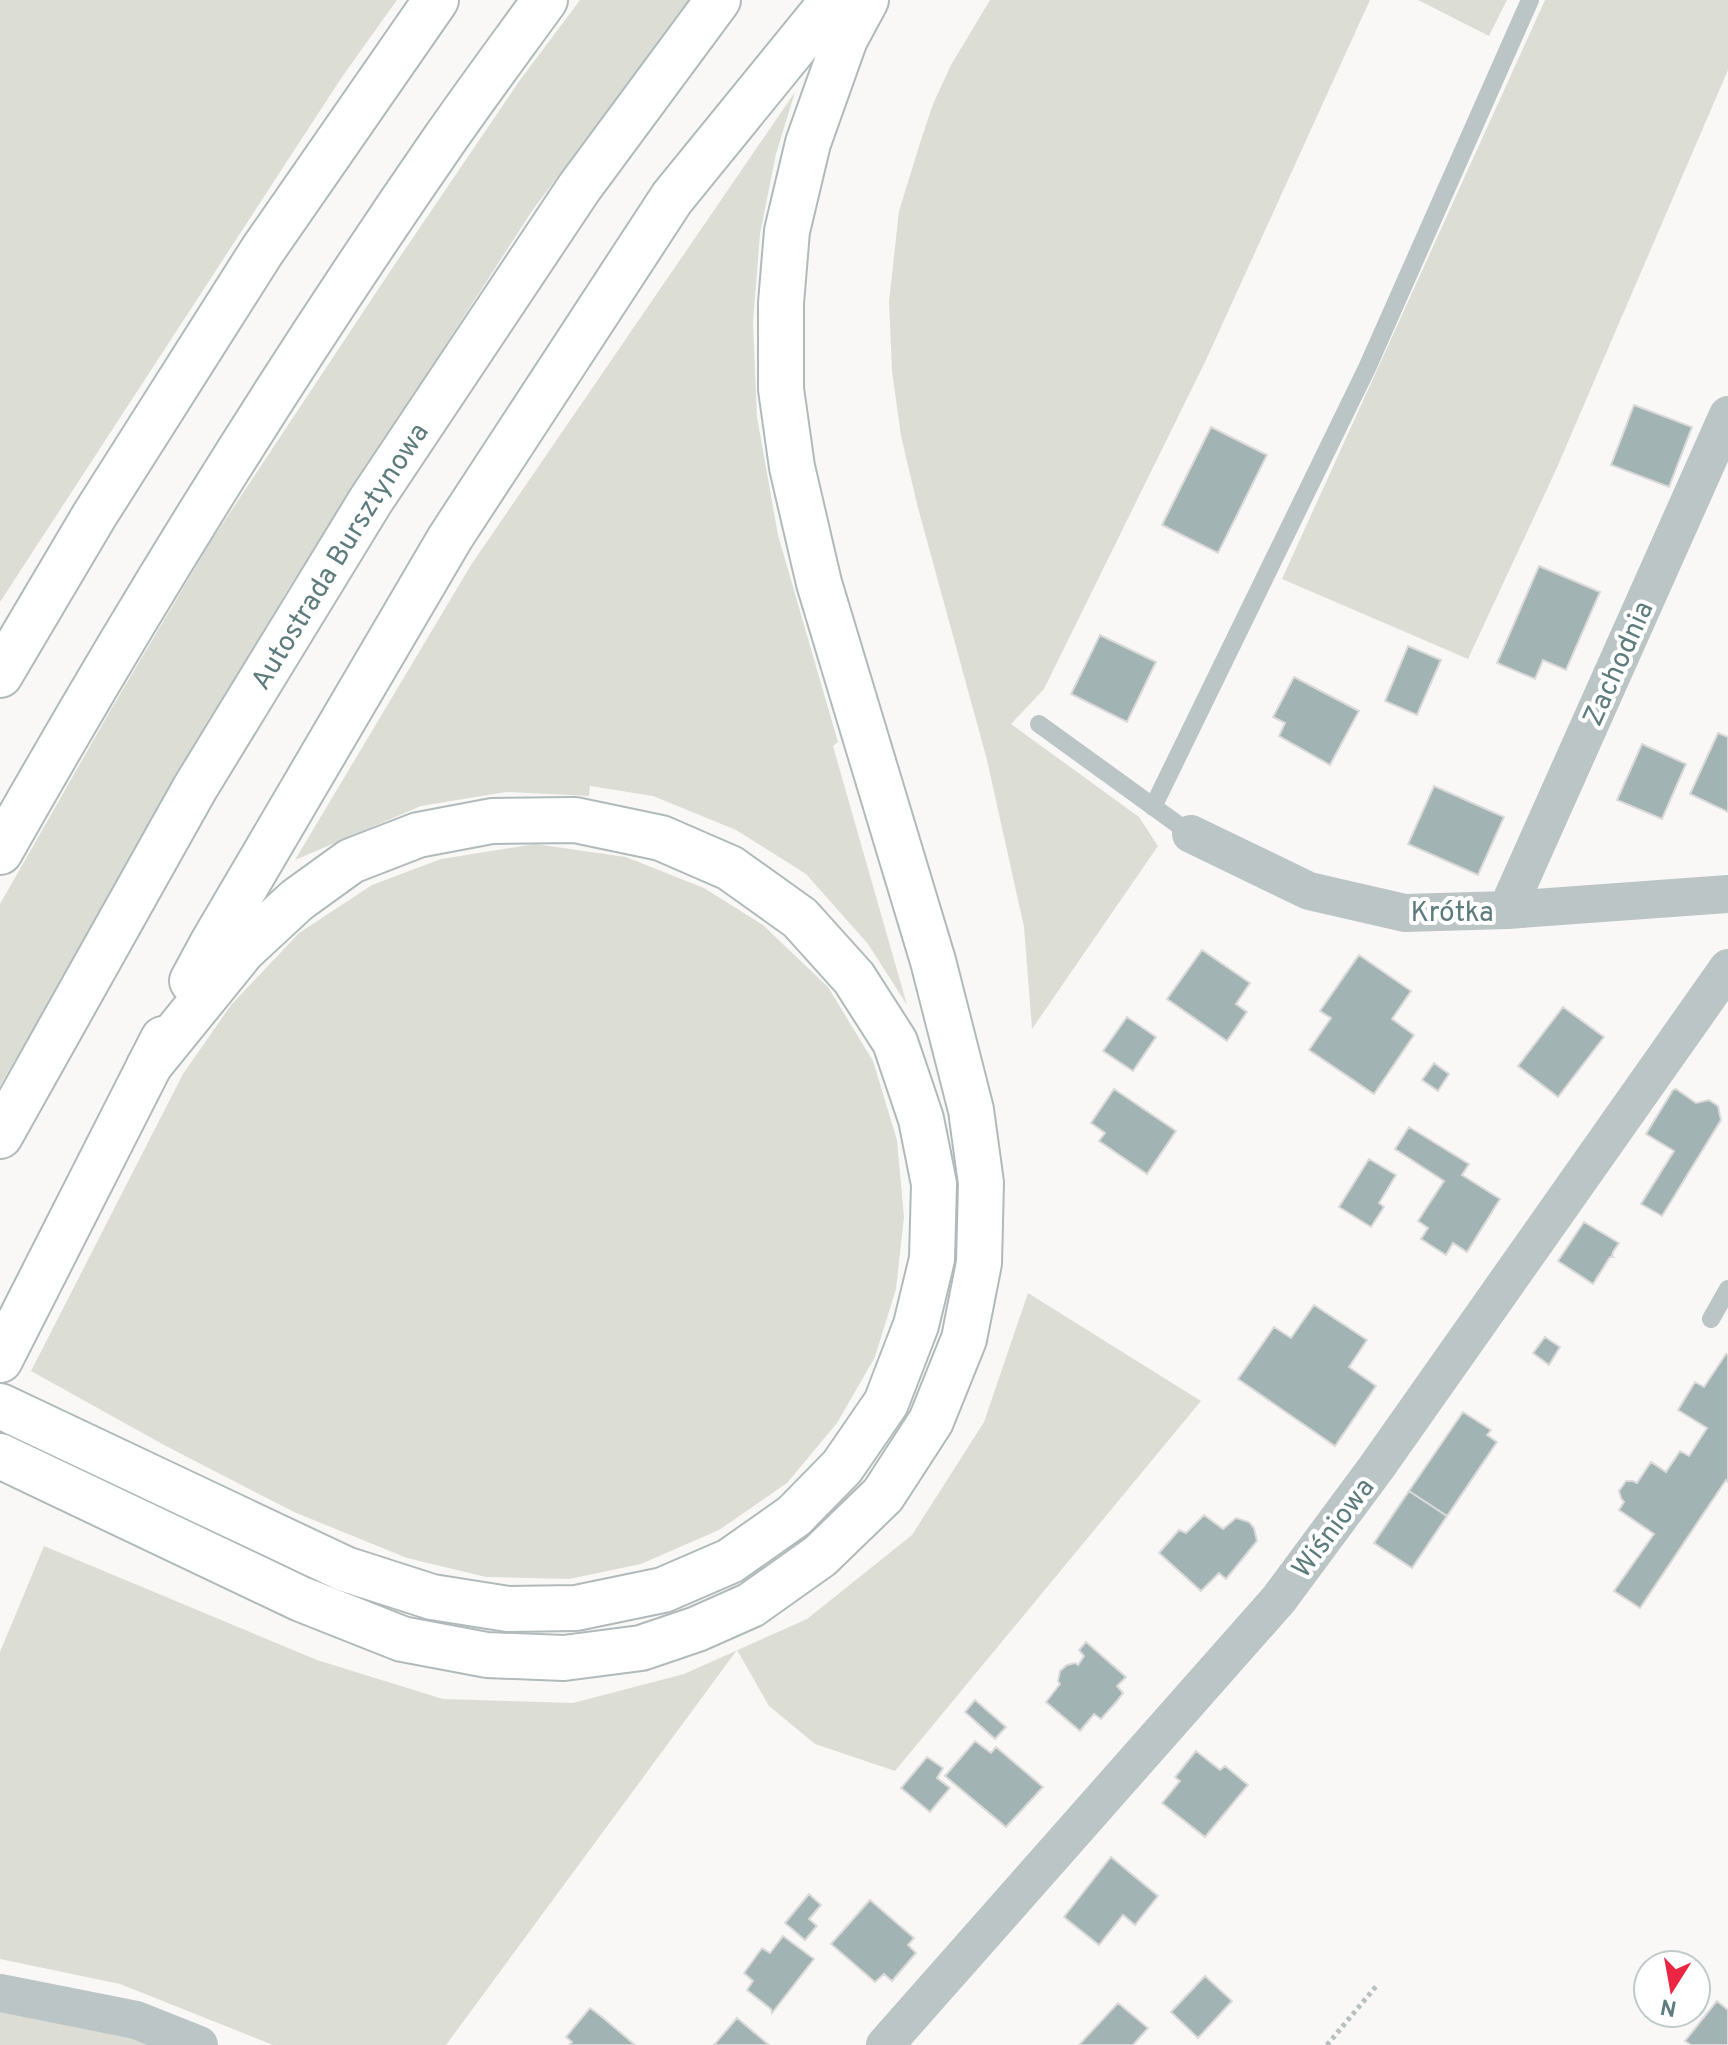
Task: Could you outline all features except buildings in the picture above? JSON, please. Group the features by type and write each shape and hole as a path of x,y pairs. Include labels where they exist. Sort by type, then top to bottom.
{"highway":[{"path":"0,675 94,516 262,251 436,0"},
{"path":"0,852 214,491 336,301 444,141 545,0"},
{"name":"Autostrada Bursztynowa","path":"0,1136 195,788 371,500 579,188 718,0"},
{"path":"0,1360 212,944 459,525 672,198 833,0"},
{"path":"0,1456 301,1599 402,1639 487,1655 564,1658 641,1648 697,1629 751,1605 820,1556 883,1495 931,1421 964,1339 979,1263 981,1183 971,1110 933,961 819,583 792,467 781,389 781,303 787,231 808,143 845,39 866,0"},
{"path":"0,1406 345,1569 432,1597 508,1609 576,1608 663,1590 730,1561 794,1516 842,1467 886,1403 916,1325 932,1259 934,1184 921,1119 895,1042 854,978 800,918 730,868 661,838 575,820 492,821 418,835 351,861 297,900 243,950 149,1066"}],"street":[{"name":"Zachodnia","path":"1507,910 1728,415"},
{"name":"Krótka","path":"1191,834 1309,891 1405,913 1507,910 1728,894"},
{"name":"Wiśniowa","path":"885,2045 1279,1599 1385,1455 1728,968"},
{"path":"0,1993 136,2020 199,2045"}],"lane":[{"path":"1153,807 1367,368 1530,0"},
{"path":"1039,724 1191,834"},
{"path":"1711,1319 1728,1289"}],"path":[{"path":"1327,2045 1378,1984"}],"shaded area":[{"path":"0,0 397,0 342,77 0,602"},
{"path":"580,0 690,0 532,211 288,589 0,1086 0,904 211,541 520,80"},
{"path":"990,0 1370,0 1206,360 1044,689 1011,724 1139,817 1158,846 1032,1029 1024,927 987,760 901,436 892,371 889,302 899,211 933,104 951,65"},
{"path":"1418,0 1507,0 1489,36"},
{"path":"1545,0 1728,0 1728,70 1555,472 1468,659 1282,579"},
{"path":"795,92 776,154 760,234 753,322 757,417 778,535 838,742 833,746 907,1005 868,944 806,874 736,830 653,796 590,786 589,796 506,792 421,806 295,860 471,565"},
{"path":"535,844 626,857 704,888 763,925 828,987 873,1061 897,1140 904,1217 896,1289 875,1357 837,1423 787,1483 719,1530 641,1564 569,1579 486,1577 407,1558 294,1512 31,1371 183,1074 231,1005 299,933 372,885 441,859"},
{"path":"1028,1293 1201,1401 895,1771 815,1744 769,1706 737,1650 807,1619 912,1535 984,1422"},
{"path":"44,1546 317,1660 443,1699 573,1703 684,1674 737,1650 446,2045 273,2045 120,1984 0,1959 0,1652"},
{"path":"0,2010 82,2024 161,2045 0,2045"}]}
